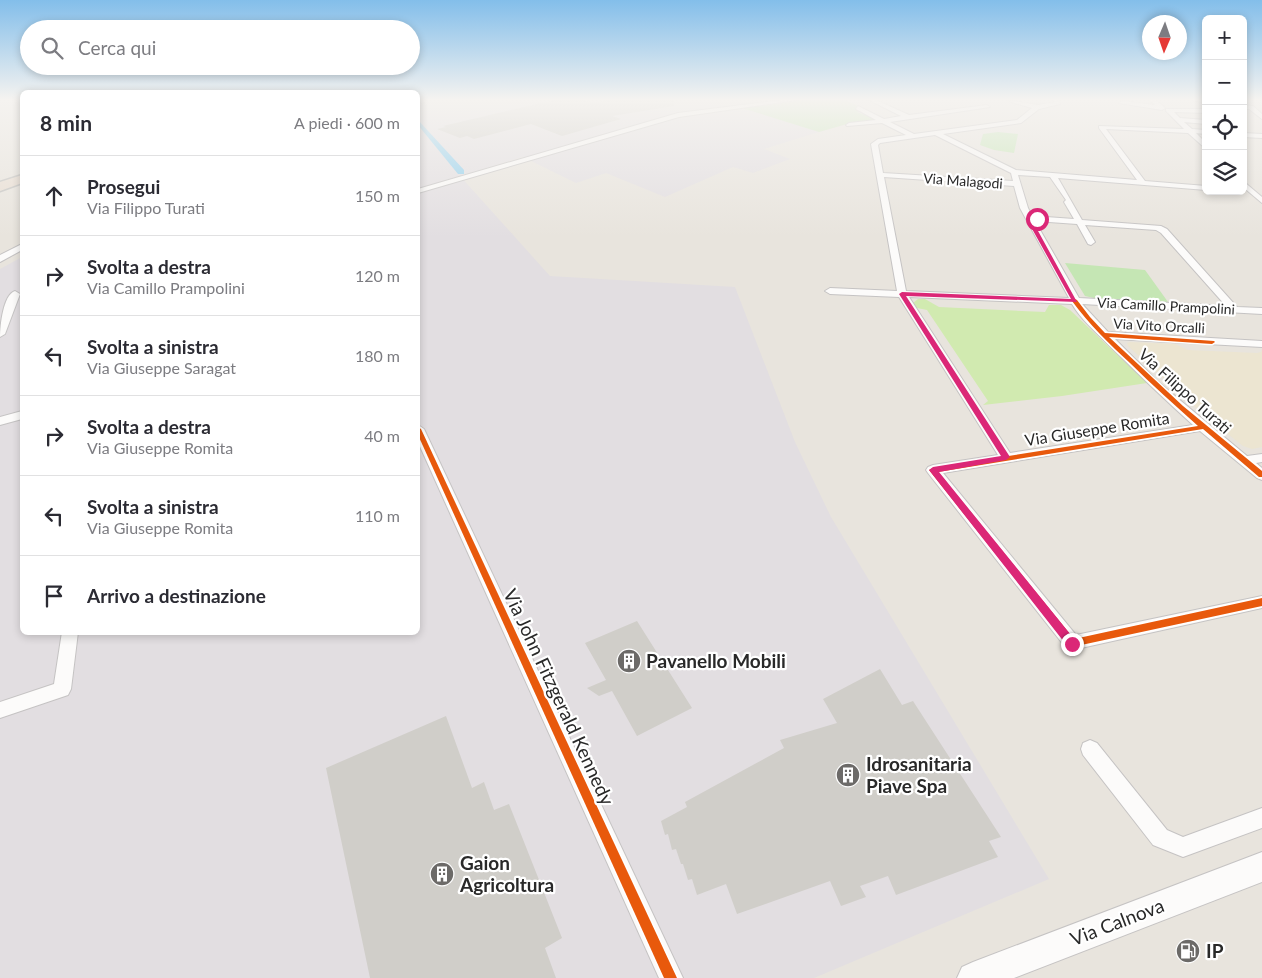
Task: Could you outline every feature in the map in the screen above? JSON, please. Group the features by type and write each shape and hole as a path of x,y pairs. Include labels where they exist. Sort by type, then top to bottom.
{"highway":[{"path":"0,187 20,180"}],"main road":[{"name":"Via Calnova","path":"972,978 1262,867"}],"street":[{"path":"420,190 573,146"},
{"path":"874,146 902,294 1006,457"},
{"path":"961,146 1014,172 1202,188"},
{"path":"1115,146 1143,183"},
{"name":"Via Filippo Turati","path":"1014,172 1024,208 1075,301 1104,335 1203,427 1262,475"},
{"name":"Via Malagodi","path":"880,175 1017,184"},
{"path":"1052,175 1091,242"},
{"path":"1247,187 1262,201"},
{"path":"1247,191 1252,192"},
{"path":"1029,218 1158,228 1164,231 1235,310"},
{"path":"0,259 20,249"},
{"name":"Via Camillo Prampolini","path":"830,291 1262,311"},
{"path":"0,334 15,294"},
{"name":"Via Vito Orcalli","path":"1104,335 1262,344"},
{"path":"0,421 20,416"},
{"name":"Via Giuseppe Romita","path":"1203,427 933,470 1072,644 1262,602"},
{"name":"Via John Fitzgerald Kennedy","path":"420,433 671,978"},
{"path":"1245,461 1262,458"},
{"path":"0,710 62,689 70,635"},
{"path":"1090,749 1160,838 1183,847 1262,818"}],"shaded area":[{"path":"420,146 775,146 764,149 790,159 753,173 733,167 665,197 606,173 576,183 523,157 460,176 550,276 735,287 795,442 831,517 1049,879 814,978 0,978 0,269 20,258 20,635 420,635"},
{"path":"1127,343 1175,344 1188,350 1257,353 1261,352 1262,349 1262,447 1252,449 1243,446 1205,416 1128,346"}],"green space":[{"path":"982,146 1016,146 1014,153 994,150"},
{"path":"1065,263 1145,270 1168,302 1085,296"},
{"path":"918,299 925,299 939,307 1045,312 1049,305 1061,305 1070,310 1147,383 1062,396 983,405 988,401 927,310 917,308 913,303"}],"building":[{"name":"Pavanello Mobili","path":"637,621 692,708 637,736 612,691 599,696 587,688 606,680 585,643"},
{"name":"Idrosanitaria Piave Spa","path":"880,669 902,705 913,701 1001,837 989,841 998,857 896,895 888,876 860,886 866,897 841,906 830,881 737,914 726,884 697,895 692,879 688,880 676,849 672,850 668,834 665,835 661,821 687,807 685,802 784,748 780,740 837,723 823,699"},
{"name":"Gaion Agricoltura","path":"446,716 472,788 484,782 494,810 509,804 562,938 545,948 556,978 370,978 326,768"}],"waterway":[{"path":"438,146 461,172"}],"cycle path":[{"path":"1075,301 1103,334 1150,379 1262,475"},
{"path":"1104,335 1212,342"},
{"path":"1203,427 933,470 1072,643 1262,602"},
{"path":"420,433 671,978"}],"place":[{"name":"Pavanello Mobili","path":"629,661"},
{"name":"Idrosanitaria Piave Spa","path":"848,775"},
{"name":"Gaion Agricoltura","path":"442,874"},
{"name":"IP","path":"1188,951"}],"route":[{"path":"1037,219 1029,218 1075,301 902,294 1006,457 933,470 1072,644"}]}
